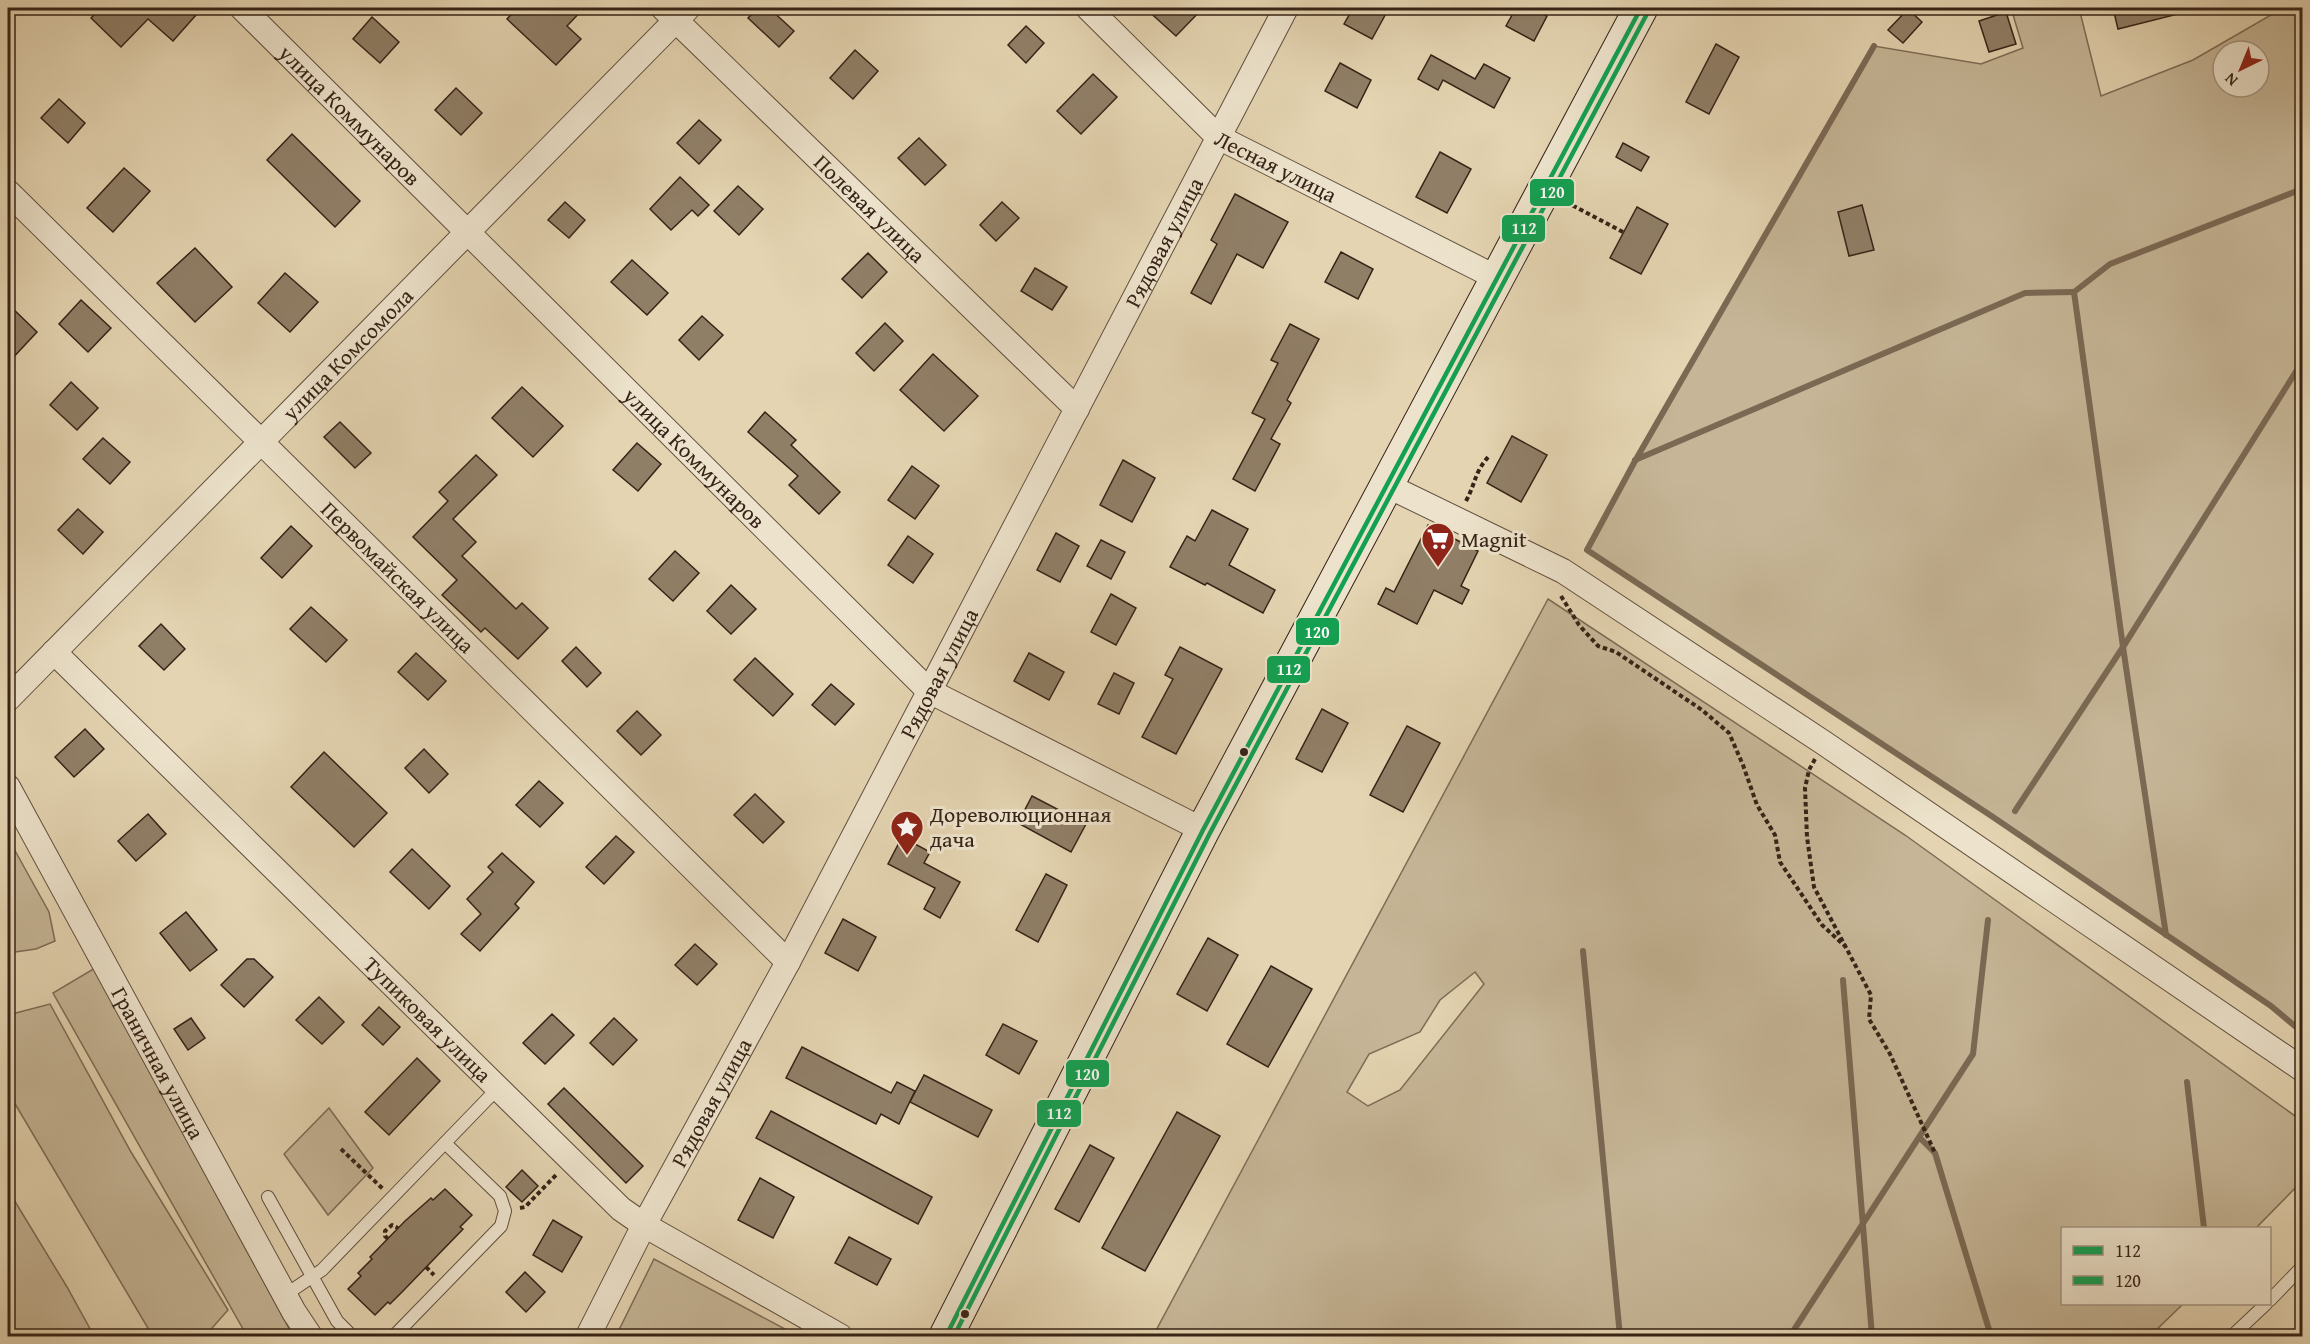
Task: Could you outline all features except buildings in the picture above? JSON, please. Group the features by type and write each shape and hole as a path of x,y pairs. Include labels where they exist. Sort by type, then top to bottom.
{"main road":[{"path":"946,1336 1203,830 1641,8"}],"street":[{"name":"улица Коммунаров","path":"242,8 929,691 1203,830"},
{"name":"Лесная улица","path":"1088,8 1218,137 1497,278"},
{"name":"Рядовая улица","path":"588,1336 644,1225 788,962 1286,8"},
{"name":"улица Комсомола","path":"8,699 468,231 676,12"},
{"name":"Полевая улица","path":"676,12 1077,409"},
{"name":"Первомайская улица","path":"8,192 788,962"},
{"path":"1386,485 1563,571 1824,743 2302,1069"},
{"name":"Тупиковая улица","path":"54,652 621,1209 644,1225 840,1336"},
{"name":"Граничная улица","path":"8,787 285,1295 310,1336"}],"lane":[{"path":"285,1295 322,1270 498,1088"},
{"path":"394,1336 501,1226 505,1211 500,1196 445,1143"},
{"path":"268,1197 337,1321 352,1336"},
{"path":"2271,1299 2302,1267"},
{"path":"2232,1336 2265,1305"}],"path":[{"path":"1544,190 1623,232"},
{"path":"1462,507 1474,478 1490,455"},
{"path":"1563,571 1560,596 1580,625 1598,645 1616,652 1702,710 1729,733 1743,765 1756,805 1775,835 1780,862 1822,925 1845,946"},
{"path":"1824,743 1809,770 1805,788 1807,837 1814,887 1870,995 1869,1019 1890,1054 1935,1153"},
{"path":"341,1149 372,1178"},
{"path":"505,1211 525,1207 571,1160"},
{"path":"388,1239 384,1234 390,1226 398,1228"},
{"path":"426,1267 434,1275"}],"shaded area":[{"path":"2011,8 2079,8 2101,96 2193,60 2211,50 2211,99 2271,99 2271,39 2229,39 2283,8 2302,8 2302,1032 2271,1006 1990,815 1587,550 1635,461 1874,46 1981,64 2023,48"},
{"path":"1548,599 1905,835 2302,1121 2302,1181 2257,1227 2061,1227 2061,1305 2182,1305 2150,1336 1153,1336","holes":["1475,972 1484,984 1400,1090 1368,1106 1347,1092 1369,1054 1420,1032 1440,1000"]},
{"path":"8,838 49,912 55,941 36,949 15,952 8,962"},
{"path":"95,968 293,1336 247,1336 53,993"},
{"path":"50,1004 131,1152 228,1310 205,1336 152,1335 8,1092 8,1019 12,1014"},
{"path":"329,1108 373,1168 328,1215 284,1154"},
{"path":"8,1190 67,1287 94,1336 8,1336"},
{"path":"654,1259 798,1336 616,1336"}],"waterway":[{"path":"1874,46 1635,461 1587,550 1990,815 2271,1006 2302,1032"},
{"path":"2166,935 2074,292 2110,264 2302,189"},
{"path":"1635,460 2025,293 2074,292"},
{"path":"2015,811 2123,647 2302,362"},
{"path":"1790,1336 1973,1054 1988,920"},
{"path":"1583,951 1620,1336"},
{"path":"1843,980 1872,1336"},
{"path":"2187,1082 2204,1227"},
{"path":"1920,1138 1935,1153 1991,1336"}],"transit line":[{"name":"112","path":"946,1336 1203,830 1641,8"},
{"name":"120","path":"954,1336 1210,833 1648,12"}],"place":[{"name":"Magnit","path":"1438,568"},
{"name":"Дореволюционная дача","path":"907,856"}]}
